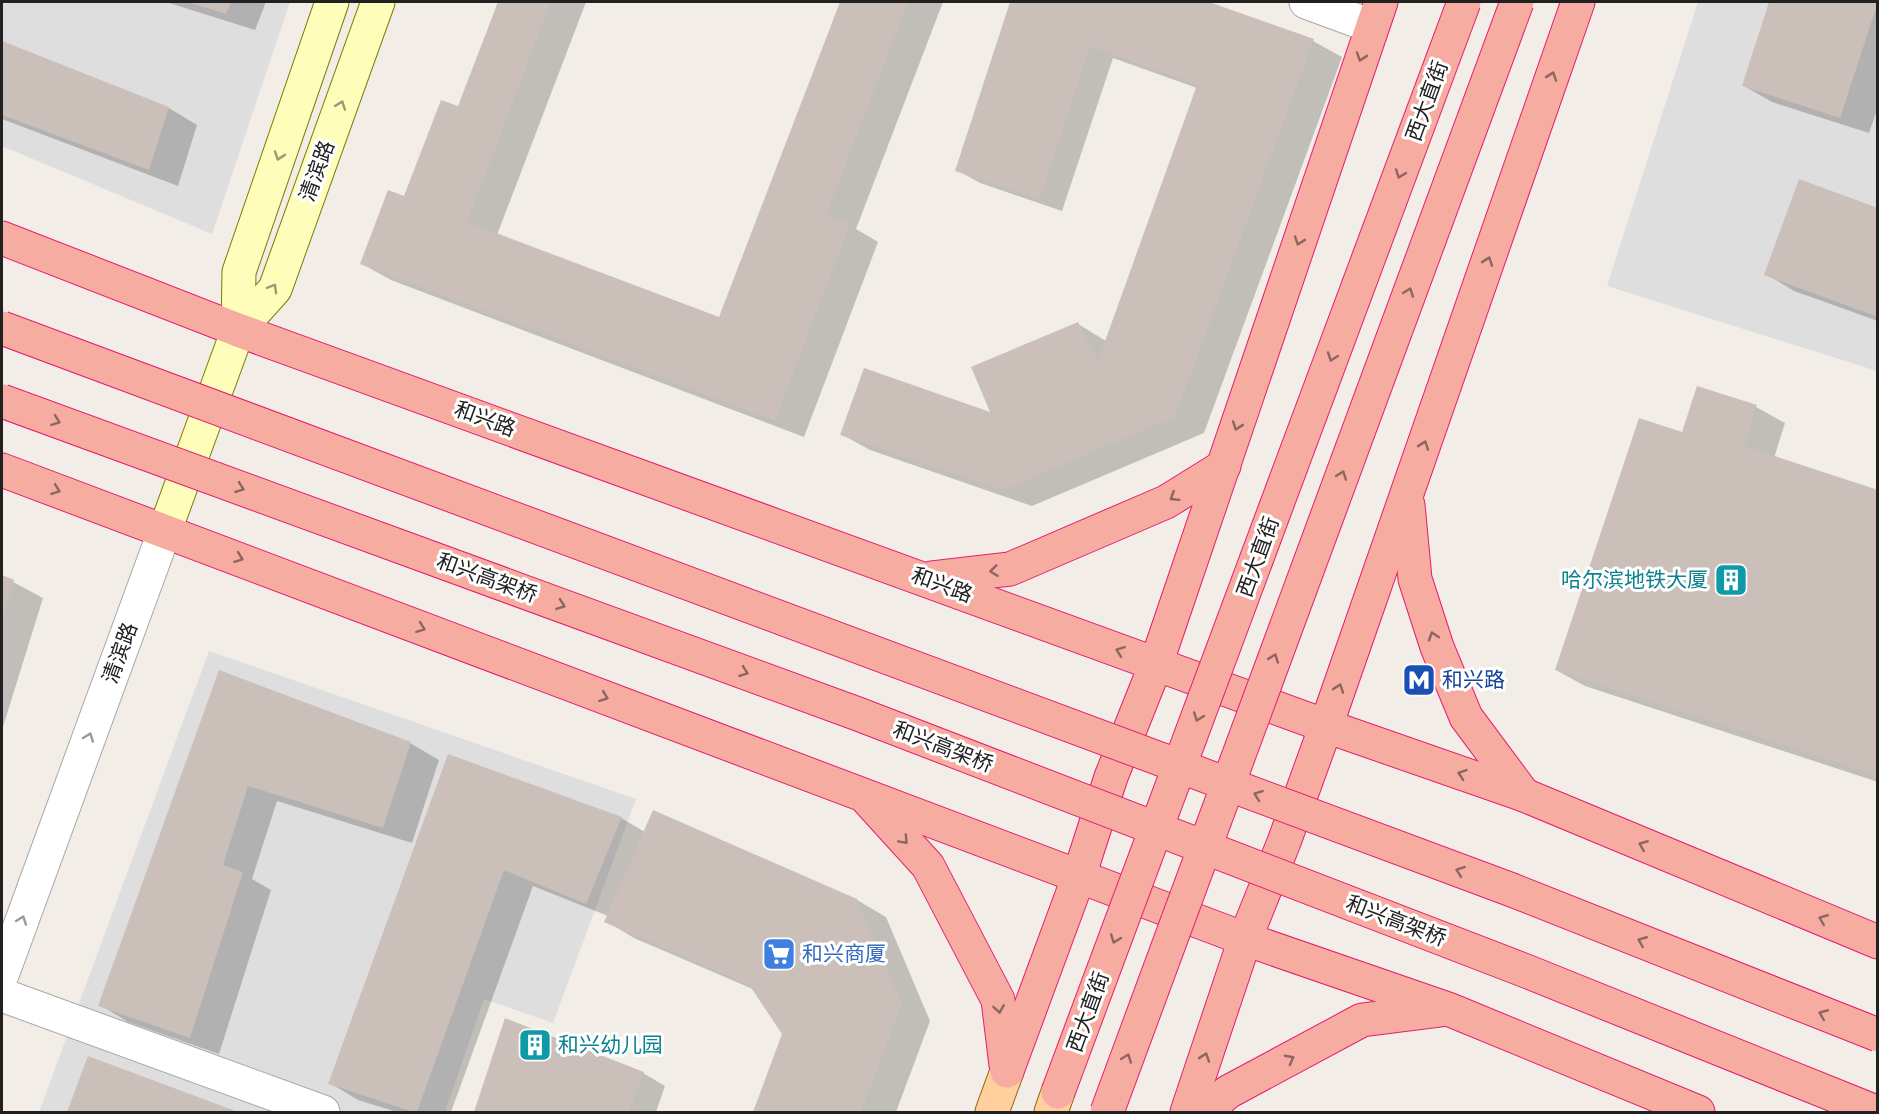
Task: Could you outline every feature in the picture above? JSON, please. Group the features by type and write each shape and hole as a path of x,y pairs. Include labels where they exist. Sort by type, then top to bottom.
{"highway":[{"name":"西大直街","path":"1055,1102 1464,2"},
{"path":"1107,1112 1516,2"},
{"path":"1187,1113 1245,939 1284,842 1326,726 1578,2"},
{"path":"1007,1071 1079,876 1111,777 1156,664 1376,14"},
{"name":"和兴路","path":"2,238 238,330 1326,726 1524,795 1878,942"},
{"path":"2,328 1512,890 1878,1035"},
{"name":"和兴高架桥","path":"2,401 858,714 1526,970 1876,1113"},
{"path":"927,579 1010,569 1166,502 1224,466"},
{"path":"2,470 1245,939 1448,1009 1698,1113"},
{"path":"1407,493 1415,579 1437,647 1466,717 1524,795"},
{"path":"865,797 928,866 998,1000 1007,1071"},
{"path":"1205,1113 1227,1092 1362,1020 1448,1009"}],"main road":[{"name":"清滨路","path":"165,530 238,330 239,272 332,2"},
{"name":"清滨路","path":"238,330 275,290 378,2"},
{"path":"992,1113 1007,1071"}],"street":[{"path":"1306,2 1376,14"},
{"name":"清滨路","path":"2,975 165,530"},
{"path":"2,995 323,1113"}],"shaded area":[{"path":"2,2 290,2 212,234 2,146"},
{"path":"1698,2 1877,2 1877,371 1607,286"},
{"path":"209,651 636,799 553,1023 484,999 445,1112 39,1112"}],"building":[{"path":"187,2 231,2 226,14"},
{"path":"498,2 551,2 467,222 719,317 840,2 908,2 826,215 850,224 775,421 360,264 388,190 404,196 441,100 458,106"},
{"path":"1010,2 1209,2 1314,39 1175,417 1003,490 840,435 864,368 990,412 971,367 1078,322 1098,361 1197,85 1090,46 1040,199 955,171"},
{"path":"1769,2 1878,2 1840,118 1742,86"},
{"path":"2,41 169,107 149,170 2,115"},
{"path":"1799,179 1878,208 1878,317 1764,275"},
{"name":"哈尔滨地铁大厦","path":"1697,386 1757,405 1744,446 1878,490 1878,776 1555,670 1639,418 1682,432"},
{"path":"2,575 14,580 2,620"},
{"path":"219,670 411,742 383,828 248,786 223,865 243,872 190,1038 98,1006"},
{"path":"448,754 622,817 586,904 504,870 417,1112 414,1112 328,1084"},
{"name":"和兴商厦","path":"653,810 857,899 902,1004 861,1112 753,1112 782,1034 750,986 604,922"},
{"name":"和兴幼儿园","path":"505,1018 644,1072 629,1112 474,1112"},
{"path":"88,1056 238,1112 67,1112"}],"place":[{"name":"哈尔滨地铁大厦","path":"1731,580"},
{"name":"和兴路","path":"1419,680"},
{"name":"和兴商厦","path":"779,954"},
{"name":"和兴幼儿园","path":"535,1045"}]}
